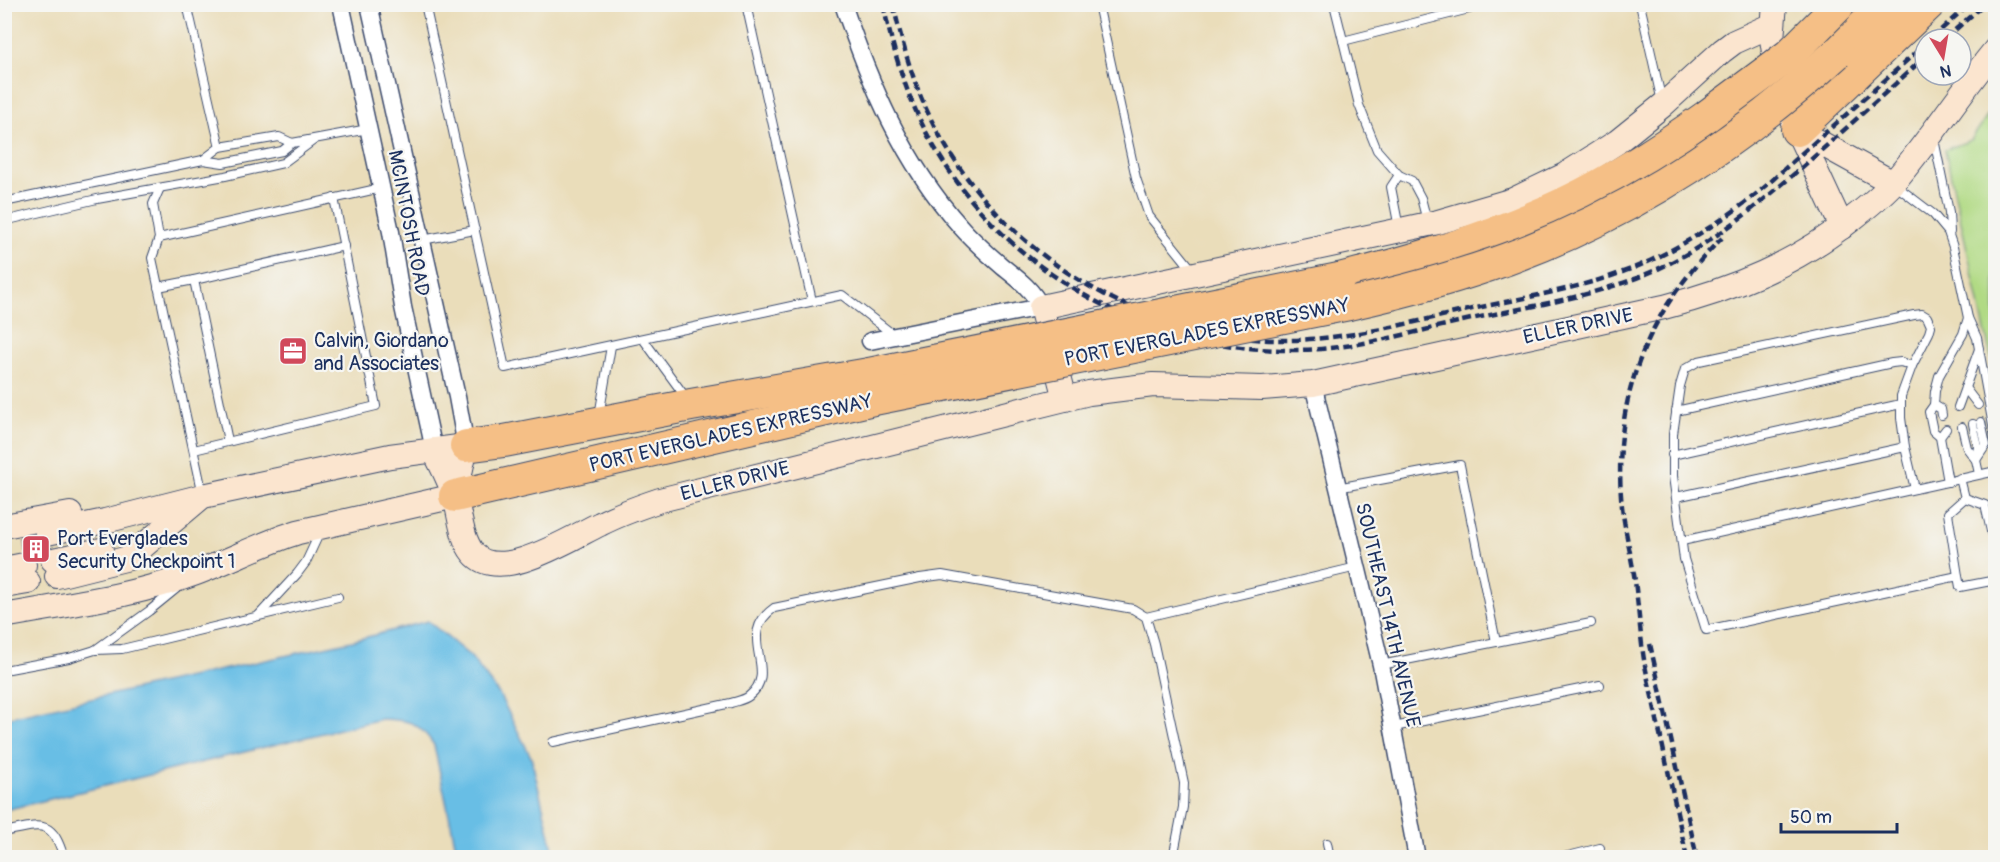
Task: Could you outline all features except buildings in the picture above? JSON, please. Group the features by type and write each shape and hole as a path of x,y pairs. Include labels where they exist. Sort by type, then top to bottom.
{"highway":[{"name":"PORT EVERGLADES EXPRESSWAY","path":"466,446 504,441 691,405 872,387 1349,304 1434,283 1508,259 1560,237 1610,214 1658,187 1756,122 1797,89 1885,4"},
{"path":"1797,130 1929,4"},
{"name":"PORT EVERGLADES EXPRESSWAY","path":"455,496 872,387 1339,279 1429,255 1483,237 1568,201 1616,176 1664,146 1789,55 1831,5"}],"street":[{"name":"MCINTOSH ROAD","path":"341,4 391,232 434,450"},
{"name":"MCINTOSH ROAD","path":"369,4 466,446"},
{"path":"843,4 874,87 914,165 939,201 961,227 1027,287 1041,307 1065,399"},
{"path":"870,341 1041,307 1486,210 1538,189 1565,175 1617,142 1734,42 1773,15"},
{"path":"1773,15 1774,64 1778,79 1797,130 1842,227"},
{"name":"ELLER DRIVE","path":"434,450 455,496 464,533 472,553 488,562 507,564 550,549 619,514 660,500 1065,399 1112,389 1153,385 1262,388 1313,384 1630,315 1702,297 1775,268 1842,227 1893,183 1995,49"},
{"path":"1797,130 1893,183"},
{"name":"SOUTHEAST 14TH AVENUE","path":"1313,384 1381,665 1417,858"},
{"path":"13,557 42,518 203,496 390,456 466,446"},
{"name":"ELLER DRIVE","path":"455,496 466,446"},
{"path":"203,496 129,558 52,554 115,530 203,496"},
{"path":"4,616 139,590 196,573 274,540 323,526 455,496"}],"lane":[{"path":"188,4 220,147"},
{"path":"425,4 505,368 842,295 895,336"},
{"path":"746,4 812,302"},
{"path":"1098,4 1136,178 1149,216 1196,274"},
{"path":"1334,4 1359,105 1377,150 1399,175 1412,181 1421,198 1428,224"},
{"path":"1342,41 1469,9 1468,4"},
{"path":"1640,4 1663,105"},
{"path":"4,202 203,160 223,163 282,151 292,143 368,129"},
{"path":"1932,131 1968,318 1977,338 1995,442"},
{"path":"203,160 220,147 279,137 292,143"},
{"path":"4,221 97,198 225,176 283,163 316,139"},
{"path":"1399,175 1391,187 1400,230"},
{"path":"1893,183 1939,219 1951,239"},
{"path":"160,188 153,204 159,238 152,258 203,496"},
{"path":"159,238 381,188"},
{"path":"194,450 376,406 334,198"},
{"path":"422,240 475,230"},
{"path":"158,287 344,246"},
{"path":"194,280 228,441"},
{"path":"1915,489 1905,447 1901,396 1931,326 1928,317 1922,315 1699,361 1685,369 1672,434 1672,455 1684,559 1706,630 1958,576"},
{"path":"1948,482 1940,437 1933,431 1929,412 1934,405 1935,391 1940,376 1964,334 1968,318"},
{"path":"644,339 691,405"},
{"path":"598,423 611,346"},
{"path":"1958,407 1979,349"},
{"path":"1676,411 1892,363 1901,362 1912,366"},
{"path":"1965,388 1974,406"},
{"path":"1672,455 1901,404"},
{"path":"1934,405 1941,409 1942,415"},
{"path":"1976,460 1986,445 1977,423"},
{"path":"1962,427 1967,448 1976,460 1979,474"},
{"path":"1940,437 1946,429"},
{"path":"1676,497 1905,447"},
{"path":"1337,488 1460,465 1496,642"},
{"path":"1682,541 1995,471"},
{"path":"1960,478 1965,498"},
{"path":"1965,498 1985,505 1995,553"},
{"path":"1965,498 1948,513 1960,587 1995,580"},
{"path":"257,616 306,562 323,526"},
{"path":"1146,617 1357,567"},
{"path":"95,650 196,573"},
{"path":"553,742 731,703 748,697 757,686 762,670 757,628 763,616 774,608 942,575 1133,609 1146,617 1154,644 1184,783 1183,807 1173,858"},
{"path":"4,670 69,658 95,650 122,649 338,597"},
{"path":"1381,665 1591,622"},
{"path":"1394,727 1600,685"},
{"path":"4,832 36,826 49,828 55,834 64,858"},
{"path":"1327,843 1330,858"},
{"path":"1560,858 1600,848"}],"green space":[{"path":"1995,105 1995,376 1945,150 1971,140"}],"water":[{"path":"428,621 471,657 499,694 531,757 555,857 458,857 434,745 418,726 399,720 381,719 5,810 5,718 352,641"}],"tunnel":[{"path":"18,537 47,533"}],"railway":[{"path":"883,4 899,64 921,122 951,173 987,218 1029,257 1076,290 1128,317 1183,336 1240,347 1298,350 1341,347 1570,298 1643,275 1686,255 1723,231 1823,149 1913,68"},
{"path":"893,4 908,61 929,115 954,160 986,201 1022,237 1063,269 1107,296 1155,317 1204,331 1255,339 1310,339 1391,327 1570,288 1641,265 1704,231 1754,196 1913,55"},
{"path":"1944,27 1969,4"},
{"path":"1958,27 1984,4"},
{"path":"1687,858 1644,661 1635,581 1622,507 1620,459 1631,388 1656,324 1674,294 1696,265 1722,238"},
{"path":"1650,644 1697,858"}],"place":[{"name":"Calvin, Giordano and Associates","path":"293,351"},
{"name":"Port Everglades Security Checkpoint 1","path":"36,549"}]}
